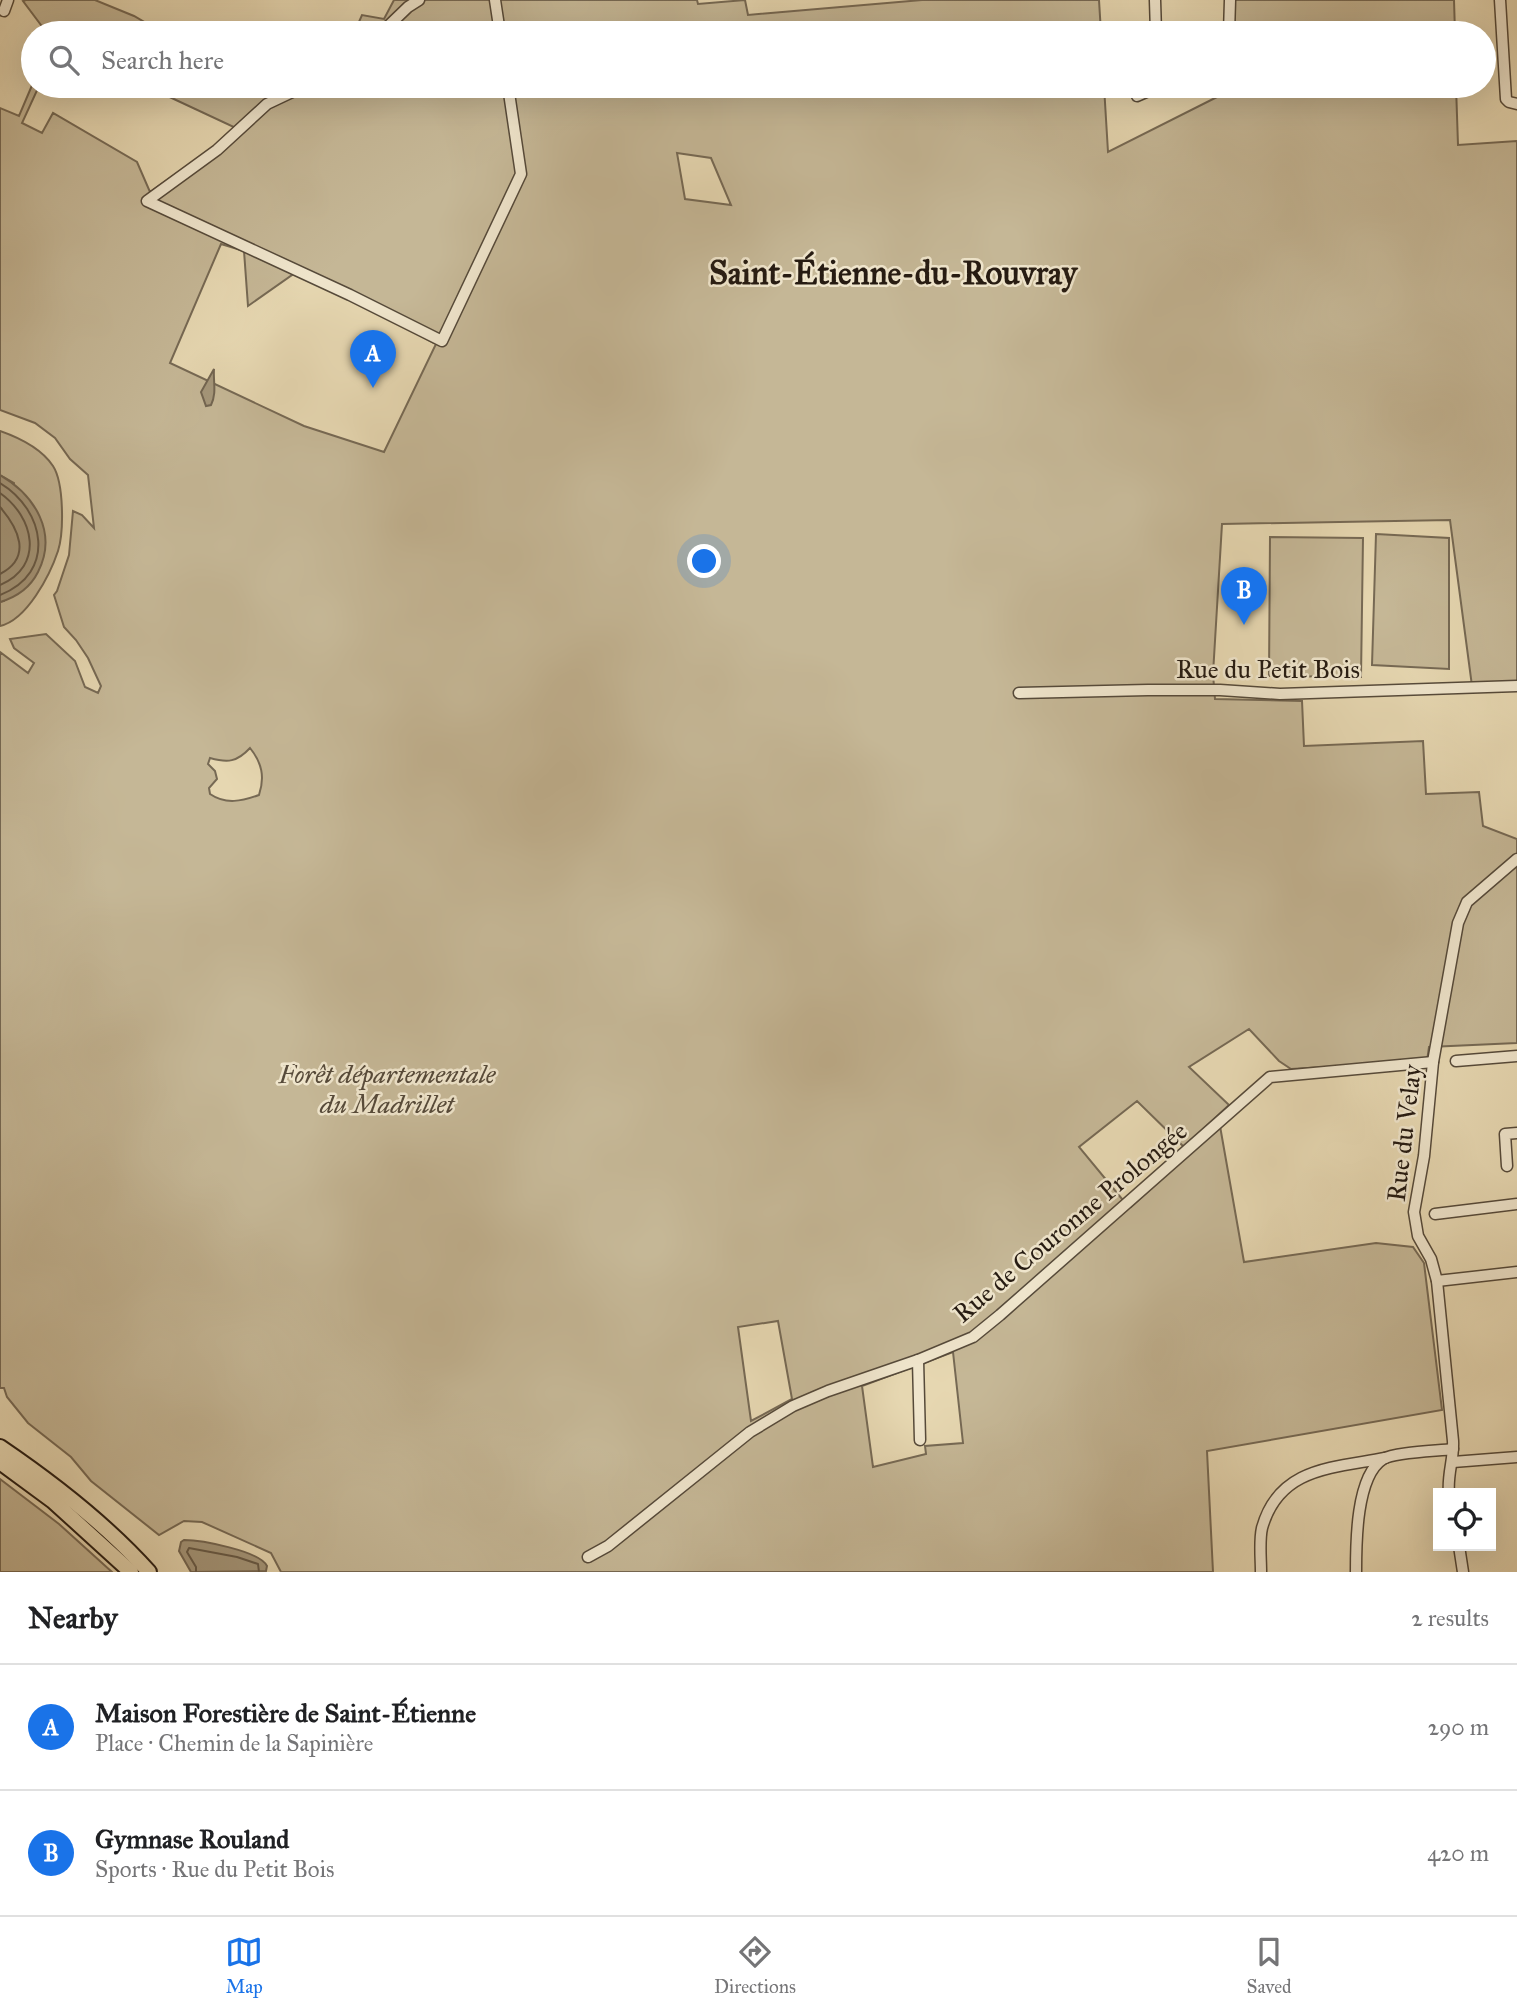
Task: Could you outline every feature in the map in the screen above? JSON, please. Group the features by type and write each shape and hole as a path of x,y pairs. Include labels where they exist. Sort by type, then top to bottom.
{"highway":[{"path":"0,1447 76,1504 132,1553 149,1572"},
{"path":"0,1462 53,1501 131,1572"}],"street":[{"path":"4,10 9,0"},
{"path":"393,21 419,0"},
{"path":"495,0 498,21"},
{"path":"1155,0 1156,21"},
{"path":"1229,21 1230,0"},
{"path":"1500,0 1506,99 1517,104"},
{"path":"278,98 267,103 217,150 147,201 350,295 442,341 521,174 510,98"},
{"name":"Rue du Petit Bois","path":"1019,693 1220,690 1280,695 1517,686"},
{"name":"Rue du Velay","path":"1448,1488 1453,1449 1437,1281 1431,1259 1418,1236 1415,1224 1433,1062 1458,923 1467,902 1517,859"},
{"path":"1456,1060 1517,1056"},
{"name":"Rue de Couronne Prolongée","path":"588,1557 608,1546 750,1432 782,1413 828,1391 918,1360 973,1337 1270,1077 1433,1062"},
{"path":"1507,1166 1505,1134 1517,1133"},
{"path":"1435,1214 1517,1204"},
{"path":"1437,1281 1517,1272"},
{"path":"918,1360 920,1440"},
{"path":"1261,1572 1261,1530 1282,1489 1310,1472 1453,1449"},
{"path":"1453,1462 1517,1457"},
{"path":"1356,1572 1355,1538 1361,1500 1373,1468 1385,1458"},
{"path":"1460,1551 1463,1572"}],"green space":[{"path":"95,0 143,21 38,21 23,1"},
{"path":"394,0 697,0 698,4 745,0 748,15 922,0 1099,0 1100,21 359,21 362,15 384,19"},
{"path":"1234,0 1454,0 1455,21 1233,21"},
{"name":"Forêt départementale du Madrillet","path":"27,98 33,98 22,123 42,133 53,113 137,162 150,192 214,147 236,128 172,98 1105,98 1108,152 1215,98 1456,98 1458,145 1517,141 1517,684 1472,686 1450,520 1222,524 1213,674 1215,699 1302,701 1304,746 1423,741 1426,794 1479,792 1483,826 1517,839 1517,1043 1429,1047 1427,1061 1291,1069 1279,1061 1249,1029 1189,1067 1229,1105 1184,1147 1137,1101 1079,1147 1131,1207 1220,1126 1244,1262 1376,1243 1413,1247 1424,1263 1442,1410 1207,1451 1213,1572 281,1572 271,1553 202,1522 184,1521 159,1535 91,1481 71,1457 28,1423 7,1397 4,1388 0,1388 0,652 28,673 34,663 14,648 10,639 46,634 75,661 85,687 98,693 101,686 88,658 64,627 54,595 69,555 73,511 82,515 94,528 88,475 70,459 55,438 35,423 0,410 0,108 19,116","holes":["677,153 711,158 731,205 685,199","221,244 244,251 248,306 295,273 368,307 436,344 384,452 304,426 170,363","250,748 260,765 262,782 259,795 234,801 222,800 210,794 209,788 217,779 215,771 208,764 210,758 232,760","778,1321 792,1399 751,1421 738,1327","953,1352 963,1443 925,1446 926,1454 873,1467 862,1386"]},
{"path":"0,431 29,444 53,466 61,495 62,520 58,551 43,584 19,615 0,626 0,602 4,601 14,483 0,475"},
{"path":"1376,534 1449,538 1449,669 1372,665"},
{"path":"1270,537 1363,538 1361,677 1269,676"},
{"path":"0,1479 59,1524 112,1572 0,1572"}],"water":[{"path":"214,369 214,396 211,405 206,406 201,392"},
{"path":"0,475 13,483 33,504 44,529 45,543 44,557 31,583 17,595 0,602"},
{"path":"184,1540 242,1551 262,1561 267,1566 266,1571 191,1572 179,1551"}],"place":[{"name":"Maison Forestière de Saint-Étienne","path":"373,388"},
{"name":"Gymnase Rouland","path":"1244,625"}],"district":[{"name":"Saint-Étienne-du-Rouvray","path":"893,272"}]}
